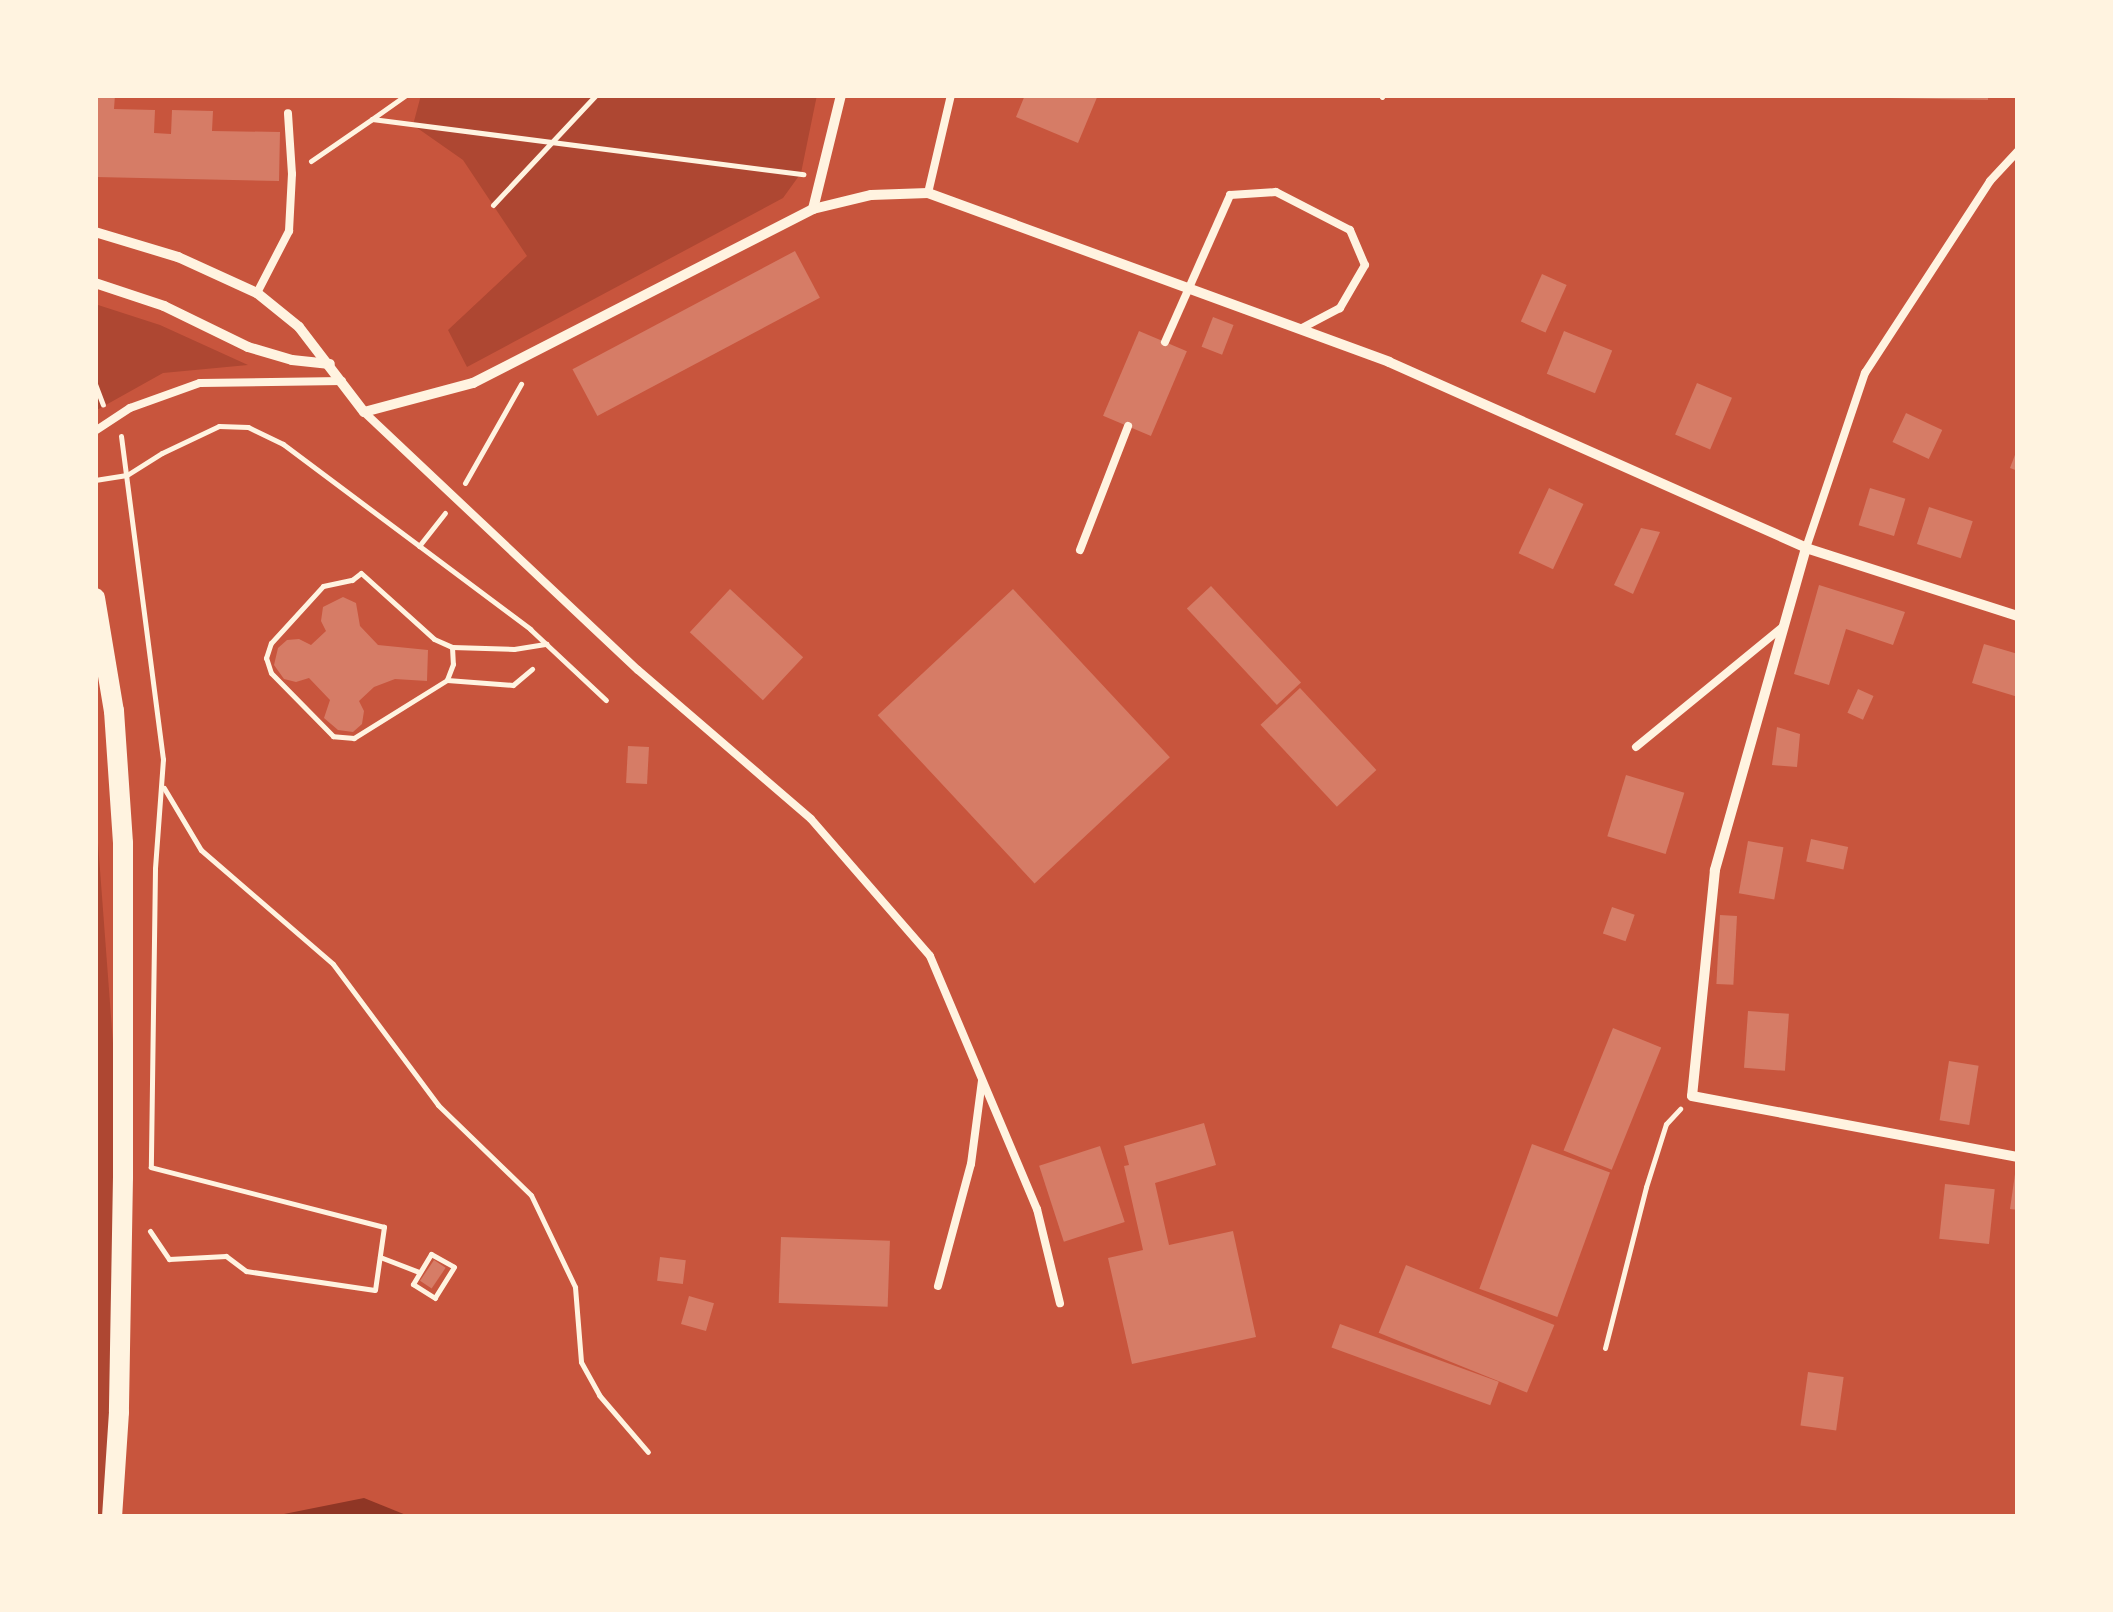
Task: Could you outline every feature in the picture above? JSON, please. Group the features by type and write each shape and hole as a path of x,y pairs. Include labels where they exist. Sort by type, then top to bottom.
{"main road":[{"path":"95,598 114,711 123,843 123,1177 119,1412 112,1517"}],"street":[{"path":"813,210 841,95"},
{"path":"95,232 178,257 257,293 284,312 330,364 364,412 473,382 813,210 871,195 928,193 1389,362 1806,548 2018,616"},
{"path":"95,283 164,306 248,347 292,360 330,364"},
{"path":"1806,548 1715,870 1692,1096 2018,1157"}],"lane":[{"path":"928,193 951,95"},
{"path":"257,293 289,231 292,174 288,114"},
{"path":"1806,548 1865,373 1990,181 2018,151"},
{"path":"1165,342 1230,195 1276,192 1350,230 1366,265 1340,308 1300,329"},
{"path":"95,431 130,408 200,383 342,381"},
{"path":"364,412 638,670 810,819 930,956 1037,1209 1060,1304"},
{"path":"1080,550 1128,426"},
{"path":"1636,747 1784,626"},
{"path":"938,1286 971,1164 982,1078"}],"path":[{"path":"292,174 406,95"},
{"path":"494,205 596,95"},
{"path":"372,119 822,176"},
{"path":"95,480 127,475 162,452 219,426 248,427 282,444 547,644 606,700"},
{"path":"532,669 514,686 447,680 354,738 334,736 272,673 266,658 270,643 323,586 352,580 361,573 434,639 452,647 514,649 547,644"},
{"path":"447,680 453,664 452,647"},
{"path":"164,788 201,850 333,964 438,1104 530,1196 574,1286 582,1362 598,1395 648,1452"},
{"path":"1606,1348 1666,1124 1692,1096"},
{"path":"150,1231 169,1259 226,1256 246,1271 375,1290 384,1228 151,1167"},
{"path":"431,1254 454,1268 435,1298 413,1284 420,1272 431,1254"},
{"path":"380,1257 420,1272"}],"shaded area":[{"path":"421,95 817,95 801,173 783,198 467,367 448,330 527,256 463,160 413,125"},
{"path":"95,304 160,325 248,365 163,373 95,411"},
{"path":"95,803 123,1177 108,1517 95,1517"},
{"path":"364,1498 411,1517 279,1517 284,1514"}],"building":[{"path":"95,95 115,95 114,109 155,110 154,133 171,134 172,110 213,111 212,131 280,132 279,181 95,177"},
{"path":"1025,95 1098,95 1078,143 1016,117"},
{"path":"1735,95 1988,95 1988,100"},
{"path":"795,251 820,298 597,416 572,369"},
{"path":"1542,274 1567,285 1546,332 1521,322"},
{"path":"1213,317 1234,325 1222,355 1202,347"},
{"path":"1139,331 1187,351 1151,436 1103,416"},
{"path":"1564,331 1612,350 1595,393 1547,374"},
{"path":"1697,383 1732,398 1710,449 1675,435"},
{"path":"1906,413 1942,430 1929,459 1892,442"},
{"path":"2018,447 2018,471 2010,468"},
{"path":"1549,488 1583,504 1553,569 1519,553"},
{"path":"1870,488 1905,499 1894,536 1859,525"},
{"path":"1929,507 1973,521 1961,558 1917,544"},
{"path":"1641,528 1660,532 1633,594 1614,585"},
{"path":"1819,585 1905,612 1893,645 1846,629 1829,685 1794,674"},
{"path":"1211,586 1301,683 1277,705 1187,609"},
{"path":"730,589 803,657 763,700 690,632"},
{"path":"1013,589 1170,757 1035,883 878,715"},
{"path":"343,597 356,603 360,626 378,645 428,650 427,681 395,679 374,687 359,701 364,711 362,724 353,732 338,730 324,718 330,700 309,678 296,682 284,679 274,665 278,648 287,640 299,639 311,645 326,631 321,621 323,607"},
{"path":"1984,644 2018,654 2018,697 1972,683"},
{"path":"1300,688 1376,770 1337,807 1261,725"},
{"path":"1858,689 1874,696 1863,720 1847,713"},
{"path":"1777,727 1800,734 1797,767 1772,765"},
{"path":"628,746 649,747 647,784 626,783"},
{"path":"1626,775 1684,793 1666,854 1607,836"},
{"path":"1811,839 1848,847 1843,869 1806,861"},
{"path":"1748,841 1783,847 1774,899 1739,893"},
{"path":"1612,907 1635,915 1626,941 1603,933"},
{"path":"1720,915 1737,916 1733,985 1716,984"},
{"path":"1748,1011 1789,1014 1785,1071 1744,1068"},
{"path":"1613,1028 1661,1047 1612,1170 1564,1150"},
{"path":"1949,1061 1979,1066 1969,1125 1940,1120"},
{"path":"1204,1123 1216,1165 1155,1183 1169,1245 1233,1231 1256,1337 1132,1364 1108,1258 1143,1250 1124,1166 1129,1165 1124,1146"},
{"path":"1532,1144 1610,1172 1557,1317 1479,1289"},
{"path":"1100,1146 1125,1222 1064,1242 1039,1166"},
{"path":"2018,1167 2018,1210 2010,1209"},
{"path":"1945,1184 1995,1189 1989,1244 1939,1239"},
{"path":"781,1237 890,1241 888,1307 779,1303"},
{"path":"660,1257 686,1260 683,1284 657,1281"},
{"path":"434,1260 446,1268 432,1289 420,1281"},
{"path":"1406,1265 1554,1325 1527,1393 1379,1333"},
{"path":"689,1296 714,1303 706,1331 681,1324"},
{"path":"1340,1324 1499,1382 1490,1405 1331,1347"},
{"path":"1808,1372 1844,1377 1836,1430 1800,1425"}]}
